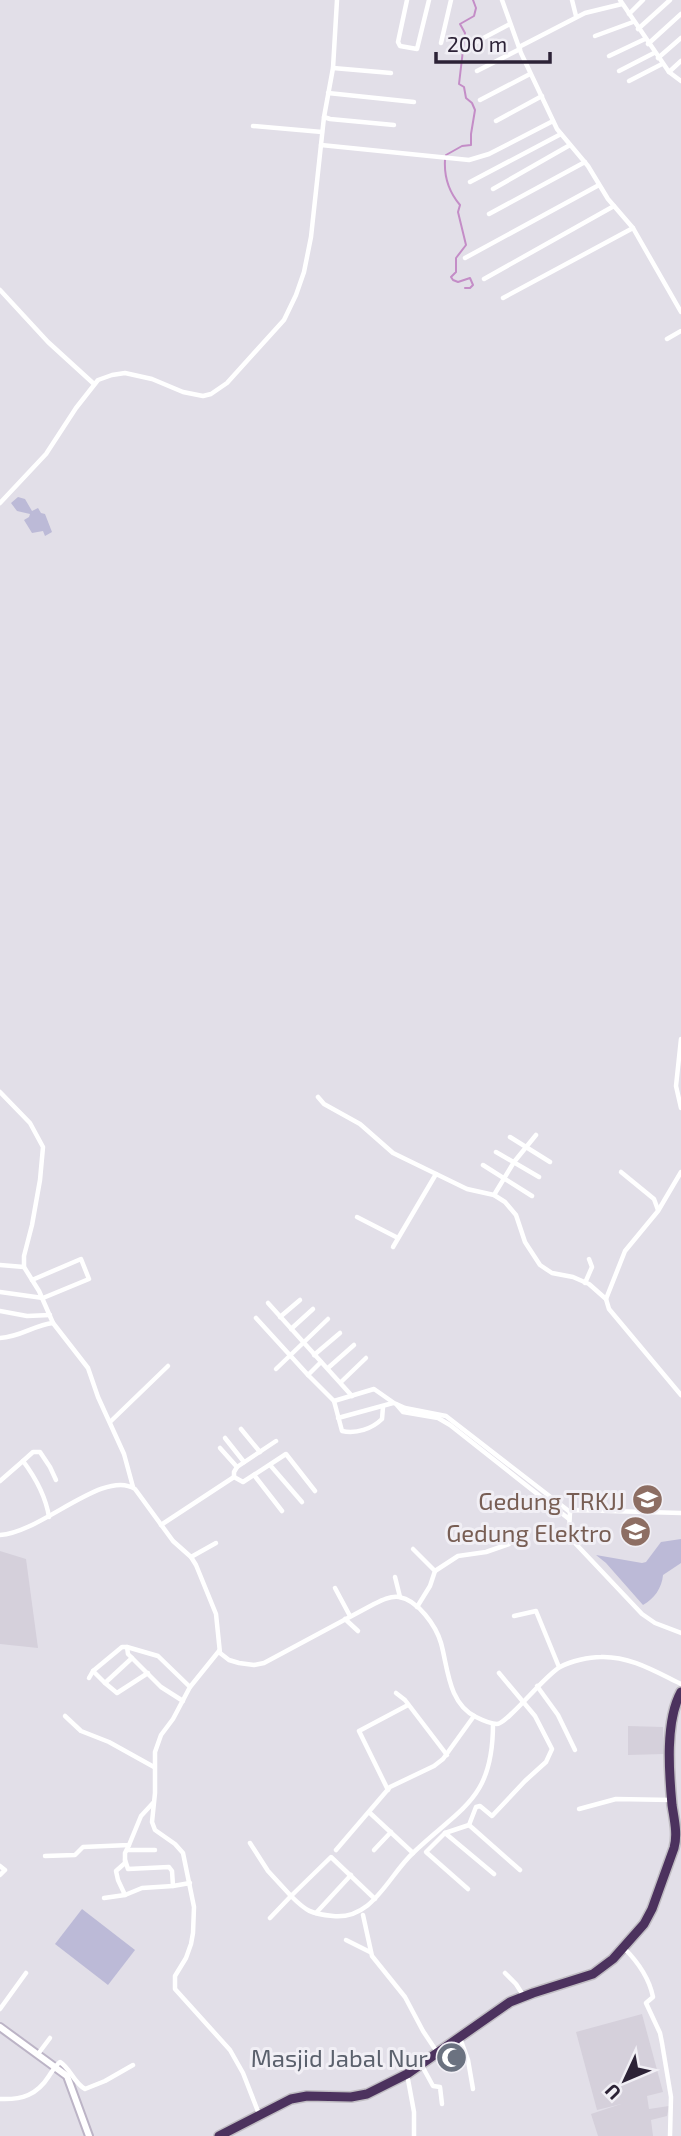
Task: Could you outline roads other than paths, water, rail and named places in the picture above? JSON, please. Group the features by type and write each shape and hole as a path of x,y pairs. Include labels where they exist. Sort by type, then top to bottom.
{"highway":[{"path":"219,2136 298,2098 362,2096 407,2074 495,2011 523,1996 593,1974 613,1959 644,1924 678,1842 672,1800 670,1724 681,1692"}],"street":[{"path":"0,503 54,445 76,408 94,384 103,378 125,373 152,379 183,392 203,396 211,394 226,383 284,320 304,272 311,237 332,68 337,0"},
{"path":"407,0 397,42 400,46 416,49 429,0"},
{"path":"441,43 451,0"},
{"path":"502,0 519,48 553,121 585,162 598,185 633,228 681,312"},
{"path":"572,0 576,16"},
{"path":"629,14 643,0"},
{"path":"638,29 670,0"},
{"path":"477,71 576,16 621,2 668,72 681,81"},
{"path":"609,56 646,41 681,14"},
{"path":"595,36 634,22"},
{"path":"474,43 510,24"},
{"path":"619,71 656,55 681,38"},
{"path":"668,72 681,61"},
{"path":"629,81 662,64"},
{"path":"332,68 391,73"},
{"path":"480,100 530,74"},
{"path":"328,93 414,102"},
{"path":"496,121 542,96"},
{"path":"324,117 394,125"},
{"path":"321,145 475,159 553,121"},
{"path":"253,126 322,132"},
{"path":"470,182 561,134"},
{"path":"493,189 570,145"},
{"path":"489,214 585,162"},
{"path":"465,258 598,185"},
{"path":"484,279 614,206"},
{"path":"503,298 633,228"},
{"path":"0,290 48,342 94,384"},
{"path":"667,339 681,331"},
{"path":"681,1039 676,1086 681,1108"},
{"path":"1,1094 30,1123 43,1147 40,1180 24,1267 43,1298 53,1323 86,1364 97,1397 124,1454 133,1488 173,1541 191,1557 199,1572 215,1609 219,1651 225,1657 235,1662 259,1665 273,1660 382,1600 400,1597 417,1607 430,1623 438,1637 452,1688 463,1705 474,1716 493,1724 502,1722 559,1667 593,1657 617,1658 641,1665 681,1684"},
{"path":"318,1097 324,1104 360,1124 393,1153 467,1189 494,1195 512,1208 525,1242 540,1265 552,1273 585,1283 606,1299 609,1309 681,1395"},
{"path":"494,1195 514,1162 536,1135"},
{"path":"509,1137 550,1162"},
{"path":"496,1152 539,1177"},
{"path":"484,1165 532,1196"},
{"path":"621,1172 654,1199 658,1211"},
{"path":"606,1299 625,1251 658,1211 681,1172"},
{"path":"393,1247 436,1174"},
{"path":"357,1217 398,1238"},
{"path":"0,1292 43,1298 89,1279 81,1259 32,1280"},
{"path":"585,1283 592,1267 589,1259"},
{"path":"0,1265 24,1267"},
{"path":"280,1317 300,1300"},
{"path":"268,1303 352,1396"},
{"path":"291,1329 313,1309"},
{"path":"0,1311 27,1316 51,1315"},
{"path":"256,1318 334,1401 342,1430 360,1431 376,1425 383,1419 383,1407"},
{"path":"276,1369 328,1319"},
{"path":"0,1338 16,1336 53,1323"},
{"path":"314,1355 340,1333"},
{"path":"328,1368 354,1345"},
{"path":"341,1382 366,1358"},
{"path":"308,1375 321,1362"},
{"path":"110,1422 168,1366"},
{"path":"334,1401 374,1389 403,1412 444,1420 569,1519"},
{"path":"338,1418 395,1404 446,1416 570,1512"},
{"path":"242,1429 260,1452"},
{"path":"225,1438 244,1462"},
{"path":"234,1477 237,1467 276,1441"},
{"path":"220,1448 237,1467"},
{"path":"0,1481 33,1452 40,1452 56,1480"},
{"path":"234,1477 243,1482 286,1454 315,1490"},
{"path":"23,1461 38,1485 49,1517"},
{"path":"270,1465 302,1502"},
{"path":"254,1475 282,1511"},
{"path":"161,1525 234,1477"},
{"path":"0,1535 21,1531 101,1489 118,1484 133,1488"},
{"path":"570,1512 681,1513"},
{"path":"570,1512 571,1539 638,1611 654,1623 681,1633"},
{"path":"191,1557 215,1543"},
{"path":"417,1607 430,1586 435,1571 458,1556 486,1552 509,1544"},
{"path":"413,1549 435,1571"},
{"path":"395,1577 400,1597"},
{"path":"335,1588 348,1618 358,1631"},
{"path":"514,1616 536,1611 559,1667"},
{"path":"89,1678 93,1671 121,1647 127,1647 155,1655 190,1687"},
{"path":"127,1647 132,1658 161,1687 183,1701"},
{"path":"219,1651 190,1687 157,1743 152,1819 154,1828 183,1853 190,1883 194,1913 193,1933 186,1958 175,1976 175,1989 230,2050 260,2114"},
{"path":"105,1684 132,1658"},
{"path":"93,1671 117,1693 148,1673"},
{"path":"469,1825 476,1807 480,1806 492,1816 546,1762 552,1749 537,1719 499,1672"},
{"path":"537,1686 558,1715 575,1751"},
{"path":"396,1693 447,1755"},
{"path":"388,1790 359,1731 408,1705"},
{"path":"65,1716 81,1731 109,1742 154,1767"},
{"path":"336,1850 388,1790 402,1780 434,1766 447,1755 474,1716"},
{"path":"250,1843 268,1871 306,1910 315,1914 349,1916 375,1899 396,1870 466,1807 482,1783 492,1757 493,1724"},
{"path":"579,1809 616,1799 672,1800"},
{"path":"125,1895 116,1871 124,1865 127,1847 141,1815 153,1803"},
{"path":"370,1813 413,1853"},
{"path":"468,1889 426,1852 445,1833 469,1825"},
{"path":"469,1825 520,1870"},
{"path":"374,1850 391,1832"},
{"path":"445,1833 494,1874"},
{"path":"45,1856 75,1855 83,1847 155,1850"},
{"path":"270,1918 329,1858 375,1899"},
{"path":"125,1860 128,1868 169,1867 172,1871 173,1886"},
{"path":"0,1866 5,1870 0,1875"},
{"path":"315,1914 351,1875"},
{"path":"104,1898 125,1895 142,1888 190,1883"},
{"path":"363,1915 370,1952 394,1987 405,1997 425,2036 437,2052"},
{"path":"346,1940 370,1952"},
{"path":"623,1948 641,1968 650,1985 653,1997 646,2003 662,2043 671,2097 670,2136"},
{"path":"0,2009 26,1973"},
{"path":"505,1973 523,1996"},
{"path":"0,2027 69,2079 89,2136"},
{"path":"460,2037 468,2060 473,2089"},
{"path":"38,2054 50,2038"},
{"path":"0,2099 20,2099 31,2095 62,2062 85,2089 133,2066"},
{"path":"421,2063 433,2086 440,2087 442,2104"},
{"path":"407,2074 414,2112 414,2136"}],"waterway":[{"path":"446,155 462,146 471,145 475,110 466,98 464,87 459,84 465,33 460,24 474,16 476,8 473,0"},
{"path":"445,160 448,184 460,205 458,212 466,245 456,258 456,272 451,277 458,282 470,278 473,285 465,288"}],"place":[{"name":"Gedung TRKJJ","path":"648,1500"},
{"name":"Gedung Elektro","path":"635,1532"},
{"name":"Masjid Jabal Nur","path":"451,2057"}]}
